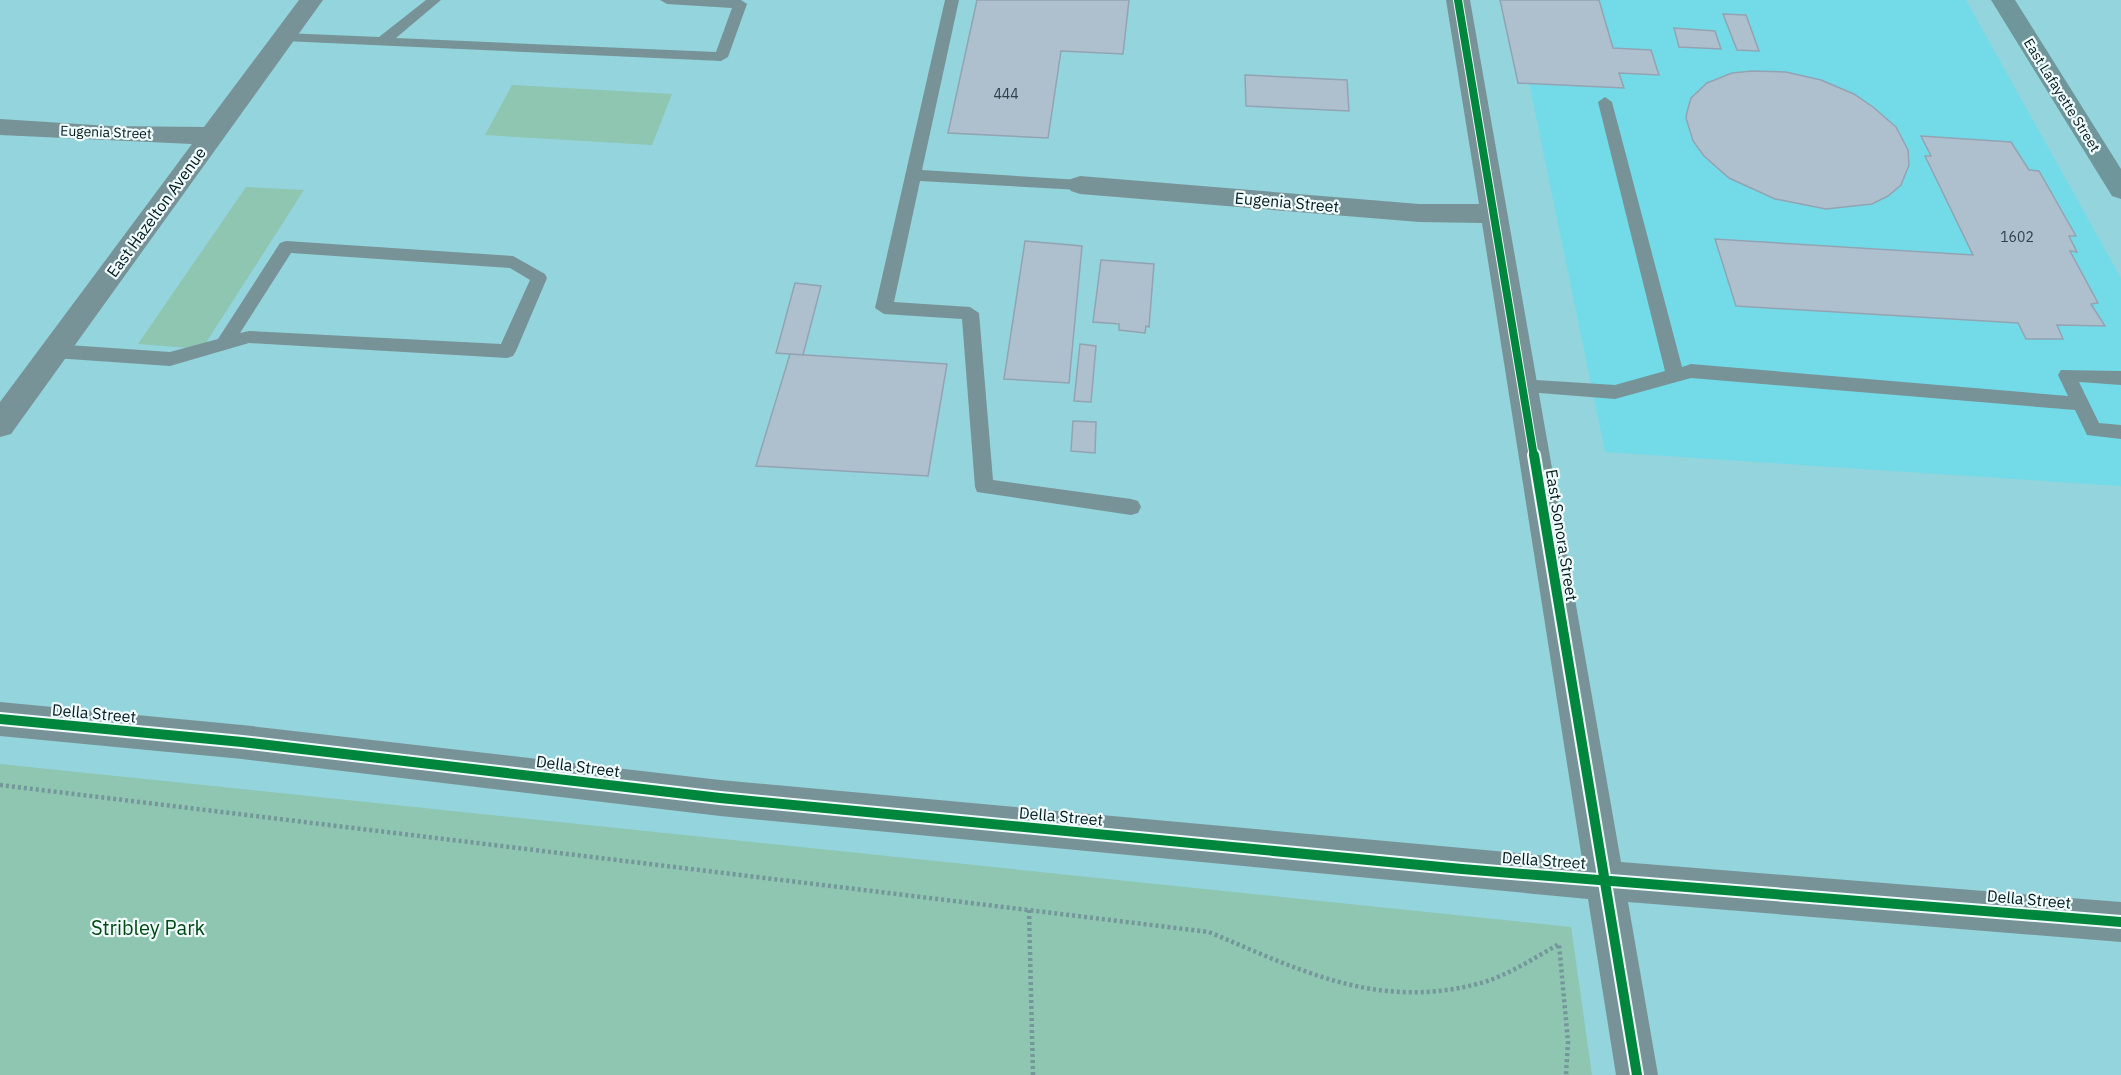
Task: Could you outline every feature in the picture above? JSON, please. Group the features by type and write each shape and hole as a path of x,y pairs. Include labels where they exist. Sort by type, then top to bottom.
{"main road":[{"name":"East Lafayette Street","path":"2003,0 2121,190"}],"street":[{"name":"East Hazelton Avenue","path":"0,425 311,0"},
{"name":"East Sonora Street","path":"1458,0 1638,1075"},
{"name":"Eugenia Street","path":"0,127 110,134 212,136"},
{"name":"Eugenia Street","path":"1080,185 1419,213 1493,214"},
{"name":"Della Street","path":"0,719 242,742 720,798 1462,869 2121,922"}],"lane":[{"path":"382,42 434,0"},
{"path":"284,38 721,57 740,4 667,0"},
{"path":"952,0 884,308 970,313 984,488 1131,507"},
{"path":"1605,102 1675,375"},
{"path":"913,175 1080,185"},
{"path":"54,351 170,359 223,345 249,338 507,351 539,278 513,262 286,247 223,345"},
{"path":"1522,386 1615,392 1691,371 2081,404"},
{"path":"2121,378 2067,375 2093,430 2121,432"}],"path":[{"path":"0,784 1209,932 1314,976 1379,992 1430,993 1479,984 1522,965 1559,944 1568,1042 1566,1075"},
{"path":"1029,910 1033,1075"}],"shaded area":[{"path":"1512,0 1966,0 2121,278 2121,486 1605,452"}],"green space":[{"path":"512,85 672,94 652,145 485,135"},
{"path":"246,187 304,190 202,349 138,344"},
{"name":"Stribley Park","path":"0,764 1571,927 1592,1075 0,1075"}],"building":[{"path":"977,0 1129,0 1123,54 1061,51 1048,138 948,133"},
{"path":"1500,0 1599,0 1613,48 1651,50 1659,75 1619,73 1624,88 1518,83"},
{"path":"1723,14 1746,15 1759,51 1737,50"},
{"path":"1674,28 1715,31 1721,49 1679,47"},
{"path":"1786,72 1821,80 1854,94 1873,107 1896,127 1908,150 1909,165 1901,185 1888,196 1872,204 1826,209 1775,199 1729,178 1704,156 1693,141 1686,118 1687,112 1691,98 1707,83 1732,73"},
{"path":"1245,75 1347,80 1349,111 1246,106"},
{"path":"1921,136 2011,142 2029,170 2039,171 2076,236 2069,236 2077,252 2070,251 2098,303 2091,304 2105,326 2057,325 2063,339 2026,339 2018,323 1736,306 1715,239 1973,255 1925,156 1931,156"},
{"path":"1025,241 1082,246 1069,383 1004,379"},
{"path":"1101,260 1154,264 1149,327 1146,326 1145,333 1119,330 1119,324 1093,322"},
{"path":"795,283 821,286 803,355 776,353"},
{"path":"1080,344 1096,346 1091,402 1074,401"},
{"path":"790,354 947,364 928,476 756,466"},
{"path":"1073,421 1096,422 1095,453 1071,451"}],"cycle path":[{"path":"1458,0 1637,1075"},
{"path":"0,719 242,742 720,798 1462,869 2121,922"}]}
